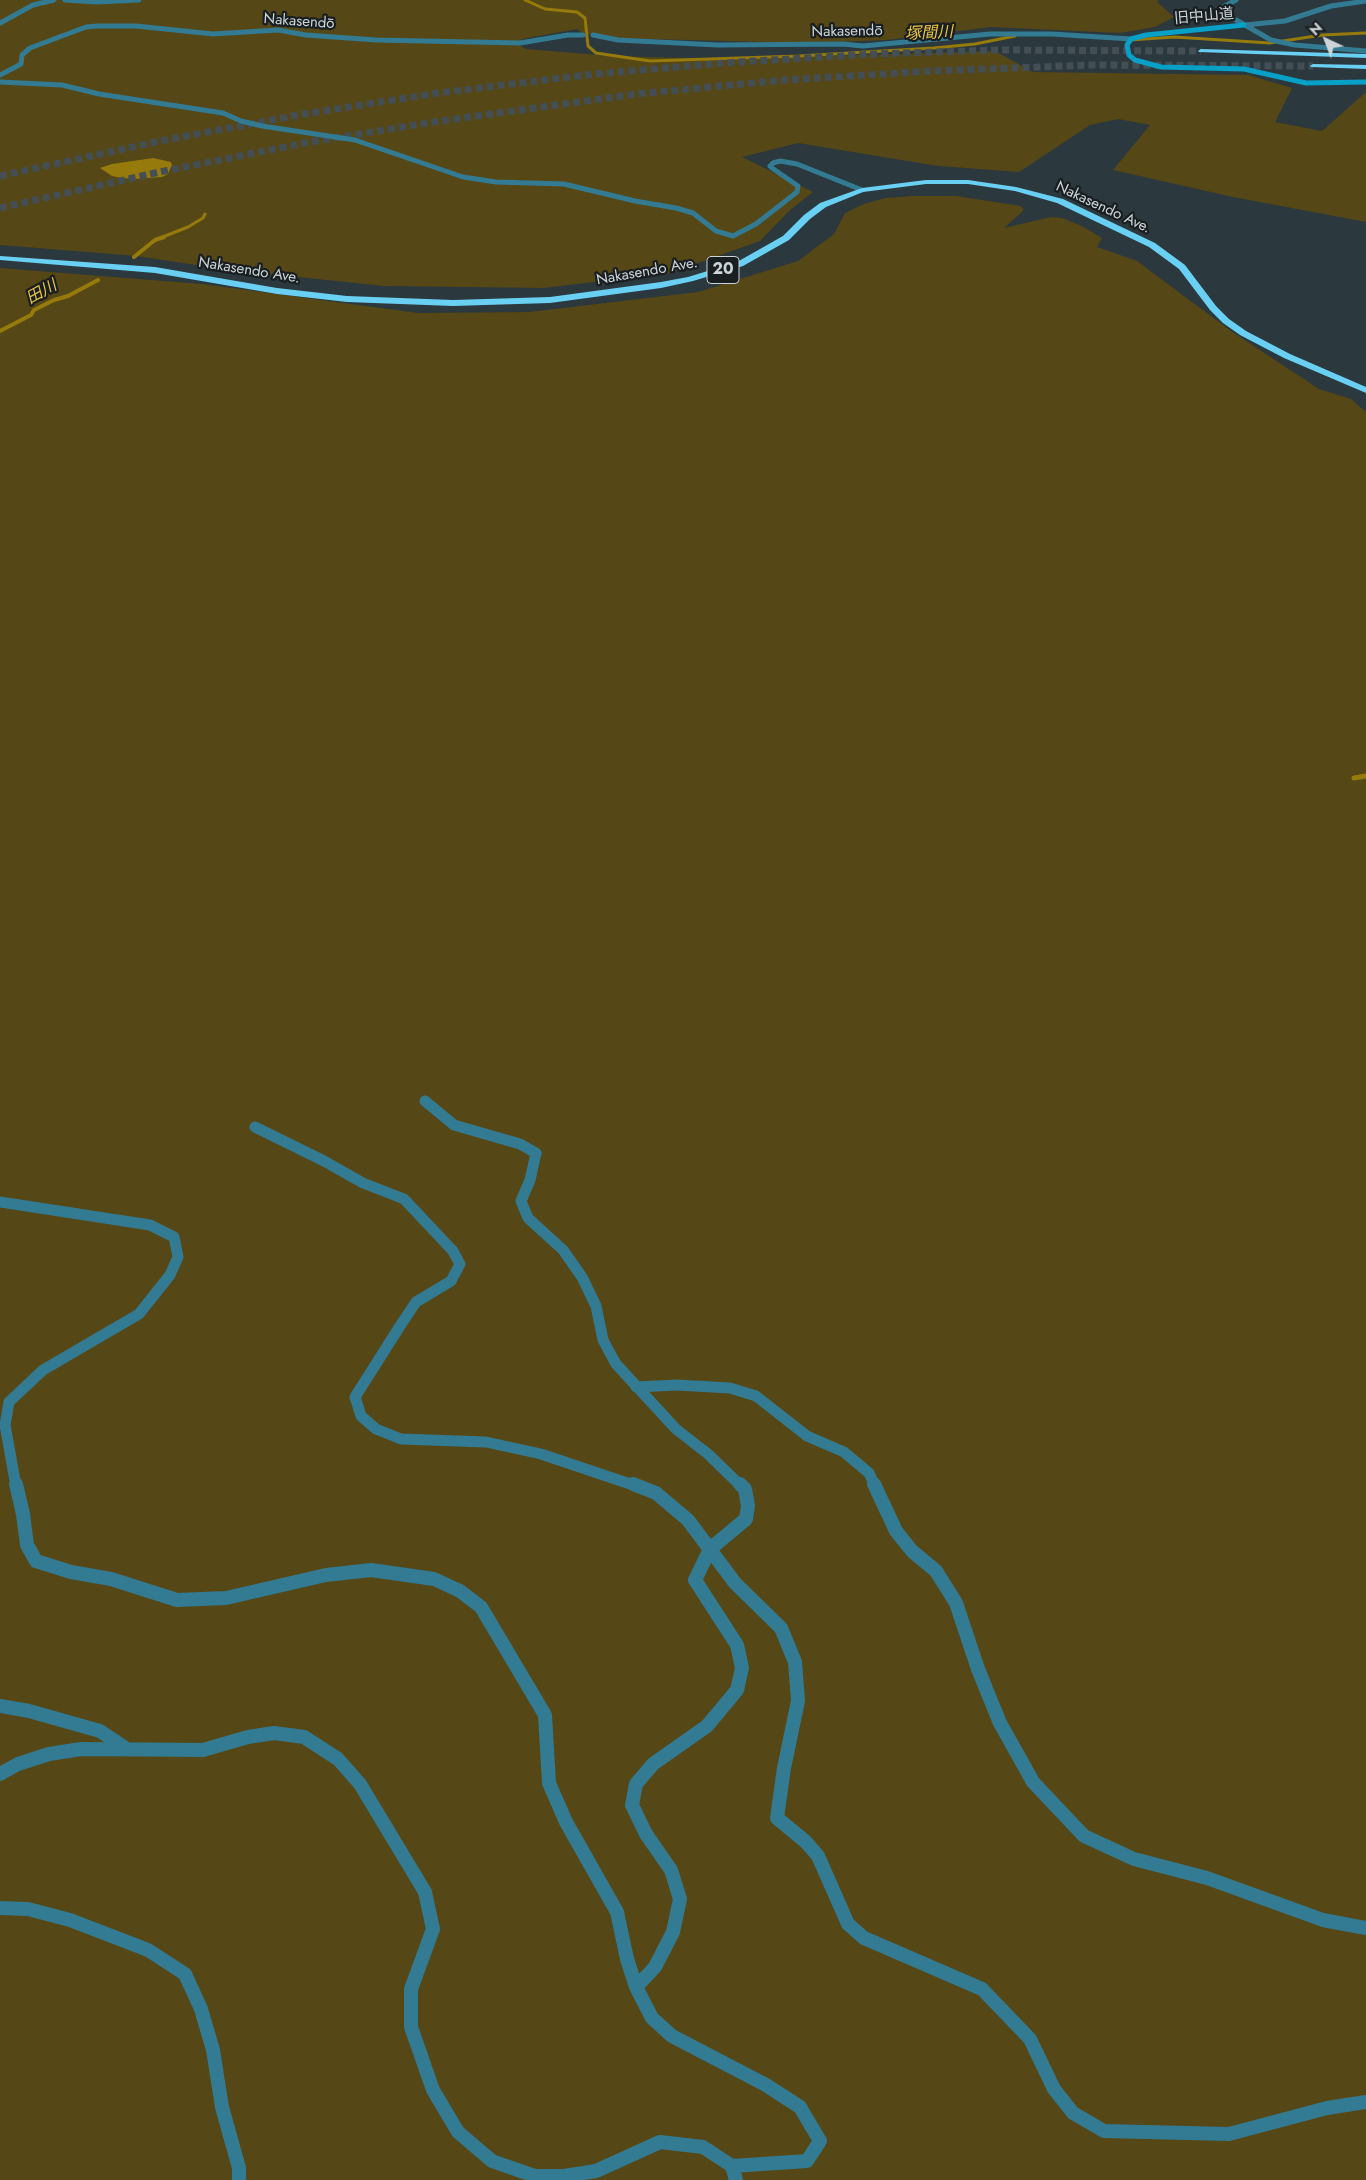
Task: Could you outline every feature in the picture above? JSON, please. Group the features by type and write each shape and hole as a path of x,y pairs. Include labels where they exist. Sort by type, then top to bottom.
{"highway":[{"path":"1201,51 1366,56"},
{"path":"1313,66 1366,67"},
{"name":"Nakasendo Ave.","path":"0,258 155,270 278,291 347,299 444,303 550,300 661,285 690,279 740,264 771,248 823,205 862,190 916,182 968,182 1016,189 1060,201 1135,237 1165,254 1185,271 1226,322 1287,356 1366,390"}],"street":[{"path":"0,23 33,5 54,0"},
{"path":"65,0 97,2 139,0"},
{"path":"1236,0 1226,4 1223,10 1226,15 1271,40 1280,43 1366,50"},
{"name":"旧中山道","path":"1130,40 1184,31 1244,26 1285,20 1331,6 1366,1"},
{"name":"Nakasendō","path":"0,75 21,64 22,55 30,48 82,29 97,26 136,26 213,34 278,30 306,35 376,40 520,43 568,35 583,35"},
{"name":"Nakasendō","path":"593,35 618,40 718,45 843,44 864,46 990,34 1052,34 1130,40"},
{"path":"1130,40 1129,55 1135,60 1161,68 1244,69 1306,83 1366,82"},
{"path":"0,82 62,85 99,94 223,113 262,126 354,140 463,177 496,182 564,184 588,189 693,213 716,231 733,236 756,224 797,192 798,186 772,168 770,166 773,163 780,161 797,164 862,190"},
{"path":"425,1101 454,1125 520,1144 536,1152 530,1180 521,1201 528,1218 563,1250 582,1277 596,1306 603,1340 616,1364 676,1429 708,1454 745,1489 748,1506 746,1519 710,1549 695,1580 737,1645 742,1668 737,1690 707,1726 653,1764 636,1784 632,1805 646,1834 672,1870 680,1899 673,1932 655,1967 636,1987"},
{"path":"255,1127 324,1161 363,1183 404,1199 453,1251 460,1264 451,1282 416,1302 400,1326 355,1397 361,1416 376,1429 401,1440 486,1442 541,1454 608,1475 656,1493 688,1520 735,1583 781,1628 795,1662 798,1701 784,1768 777,1818 806,1842 818,1856 848,1924 864,1938 982,1989 1030,2038 1054,2089 1074,2114 1104,2131 1230,2134 1327,2108 1366,2102"},
{"path":"0,1202 150,1226 174,1236 178,1257 170,1275 138,1314 43,1370 9,1402 5,1424 12,1466 23,1514 27,1545 36,1561 71,1572 111,1579 178,1600 226,1598 326,1575 370,1570 434,1579 460,1591 481,1607 544,1715 549,1783 566,1822 617,1912 627,1959 636,1987 652,2018 672,2036 766,2085 800,2107 820,2141 807,2161 734,2173 703,2146 660,2142 596,2171 564,2176 535,2176 492,2161 458,2132 433,2090 411,2027 411,1989 433,1929 425,1892 360,1784 338,1759 304,1737 274,1733 248,1737 203,1750 81,1750 49,1754 18,1764 0,1774"},
{"path":"636,1386 677,1385 730,1388 756,1396 806,1436 844,1452 869,1473 896,1531 912,1551 936,1571 956,1603 978,1669 1000,1723 1034,1782 1084,1836 1134,1859 1207,1878 1323,1920 1366,1928"},
{"path":"0,1706 29,1711 100,1731 127,1749"},
{"path":"0,1908 28,1908 70,1920 148,1950 185,1974 201,2009 212,2050 222,2107 239,2168 239,2180"}],"shaded area":[{"path":"0,0 1159,0 1157,2 1174,17 1155,27 1120,33 991,27 886,40 806,43 608,38 582,33 577,29 522,39 519,45 526,49 611,56 719,59 995,51 1033,72 1248,75 1292,88 1275,122 1322,131 1366,92 1366,222 1233,197 1113,170 1150,125 1118,119 1090,125 1019,172 938,166 798,143 742,157 813,192 790,210 760,241 670,273 543,288 384,286 222,269 136,256 0,245"},
{"path":"153,158 171,162 172,165 168,174 162,177 121,178 112,176 100,168 112,164"},
{"path":"956,196 1021,206 1024,210 1004,228 1051,217 1062,218 1082,226 1102,238 1097,247 1137,261 1231,331 1319,389 1351,399 1366,412 1366,2180 0,2180 0,268 202,284 418,313 529,312 698,292 798,261 834,234 845,213 864,204 885,198"}],"waterway":[{"name":"塚間川","path":"525,0 545,9 577,12 585,18 588,46 596,53 650,61 799,56 934,48 975,44 1015,36"},
{"name":"塚間川","path":"1130,40 1174,37 1270,43 1322,35 1366,33"},
{"name":"田川","path":"160,238 188,227 203,218 205,214"},
{"name":"田川","path":"134,257 155,240 164,237"},
{"name":"田川","path":"0,331 31,315 34,310 54,300 68,296 98,280"},
{"path":"1354,778 1366,776"}],"tunnel":[{"path":"0,176 160,141 298,115 438,93 594,74 738,62 874,54 1000,50 1201,51"},
{"path":"0,208 155,173 310,142 440,121 636,94 785,80 930,71 1092,65 1313,66"}]}
